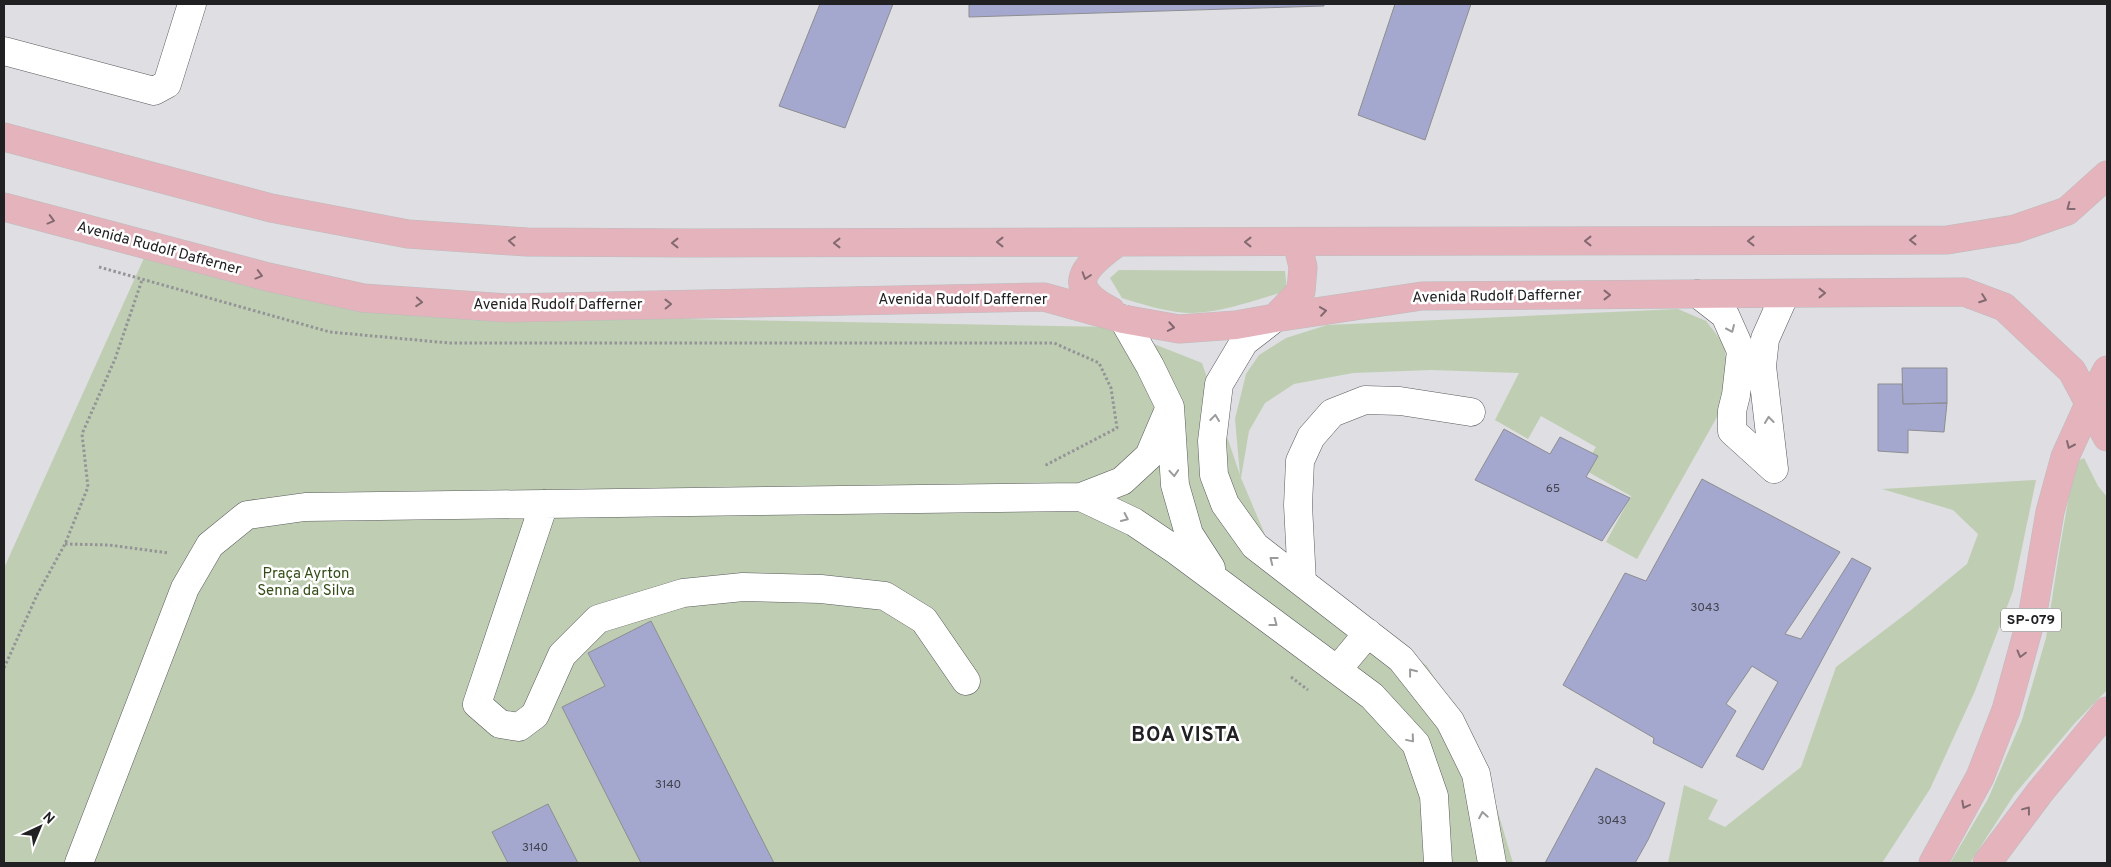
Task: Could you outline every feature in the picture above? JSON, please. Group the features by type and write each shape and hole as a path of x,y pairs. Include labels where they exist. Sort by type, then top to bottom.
{"main road":[{"path":"4,137 271,208 408,234 536,242 1947,240 2015,228 2067,211 2107,175"},
{"name":"Avenida Rudolf Dafferner","path":"4,207 268,277 363,298 506,308 1044,297 1123,318 1179,329 1236,325 1422,296 1964,292 2004,307 2072,371 2107,436"},
{"path":"1118,242 1092,262 1086,272 1083,283 1088,297 1098,305 1123,318"},
{"path":"1275,318 1302,291 1303,268 1297,242"},
{"name":"SP-079","path":"1933,863 1980,777 2006,710 2032,612 2050,512 2065,457 2107,370"},
{"path":"1987,863 2040,792 2107,711"}],"lane":[{"path":"4,51 154,91 167,84 192,4"},
{"path":"1698,294 1725,315 1741,351 1736,395 1732,411 1732,431 1774,469 1762,366 1765,340 1785,294"},
{"path":"1123,318 1170,407 1175,485 1189,534 1221,584"},
{"path":"1275,318 1244,342 1219,384 1212,441 1214,474 1225,504 1255,546 1401,658 1450,721 1476,774 1492,863"},
{"path":"1302,582 1298,505 1300,461 1311,437 1332,413 1365,400 1400,401 1471,412"},
{"path":"79,863 185,588 210,545 247,515 305,507 1081,497 1122,481 1149,456 1170,407"},
{"path":"1081,497 1134,522 1372,696 1416,744 1434,796 1438,863"},
{"path":"544,504 477,704 500,724 518,727 535,715 562,654 598,619 683,593 743,587 821,589 885,596 924,620 966,681"},
{"path":"1337,670 1368,633"}],"path":[{"path":"4,668 37,595 65,544 88,487 82,434 115,358 142,280"},
{"path":"1042,467 1117,428"},
{"path":"65,544 109,545 203,557"},
{"path":"1289,675 1309,691"}],"green space":[{"name":"Praça Ayrton Senna da Silva","path":"144,258 469,315 1111,327 1202,363 1240,475 1235,419 1246,374 1259,355 1286,338 1327,325 1678,309 1706,321 1724,344 1729,379 1717,417 1637,559 1606,542 1631,496 1583,469 1596,447 1541,416 1528,439 1495,420 1519,373 1431,370 1353,373 1294,384 1265,403 1249,431 1241,478 1266,537 1427,666 1479,748 1513,863 4,863 4,568"},
{"path":"1119,270 1285,271 1287,291 1217,310 1193,313 1175,312 1122,298 1110,278"},
{"path":"2084,458 2098,486 2107,497 2107,690 2074,724 2014,795 1970,863 1950,863 1988,799 2022,720 2046,638 2075,462"},
{"path":"2036,480 2013,591 1975,691 1930,789 1882,863 1668,863 1684,785 1718,800 1708,819 1725,827 1801,767 1836,667 1911,610 1967,564 1978,534 1953,510 1882,489"}],"building":[{"path":"820,4 893,4 845,128 779,106"},
{"path":"969,4 1324,4 1324,6 969,17"},
{"path":"1395,4 1471,4 1425,140 1358,115"},
{"path":"1902,368 1947,368 1947,403 1903,404"},
{"path":"1878,384 1902,384 1903,404 1947,403 1944,432 1908,430 1908,453 1878,451"},
{"path":"1504,429 1550,454 1560,437 1598,456 1586,477 1630,498 1602,541 1475,480"},
{"path":"1702,479 1840,552 1785,634 1801,639 1852,558 1871,568 1763,770 1736,756 1778,682 1752,666 1726,704 1736,711 1702,768 1653,743 1654,738 1563,685 1625,573 1646,581"},
{"path":"651,621 774,863 641,863 562,707 605,686 588,653"},
{"path":"1596,768 1665,803 1648,840 1635,863 1545,863"},
{"path":"548,804 578,863 508,863 492,832"}],"district":[{"name":"BOA VISTA","path":"1186,736"}]}
